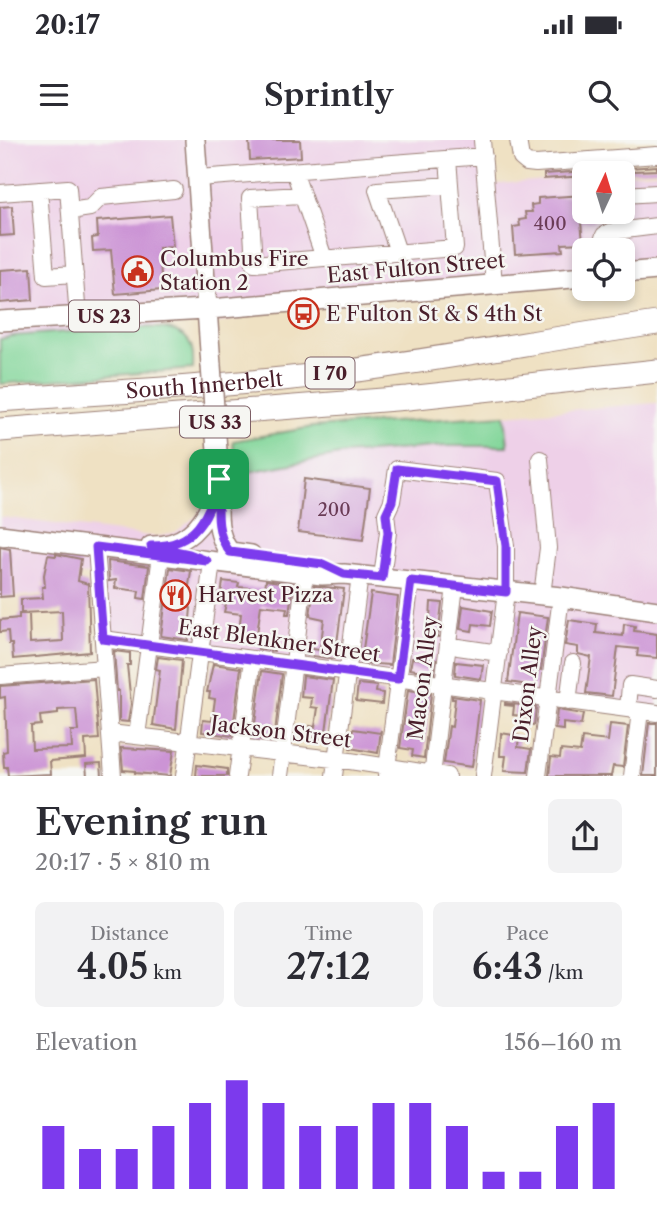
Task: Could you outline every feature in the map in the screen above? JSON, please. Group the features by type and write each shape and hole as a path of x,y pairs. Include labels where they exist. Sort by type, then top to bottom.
{"highway":[{"name":"South Innerbelt","path":"0,400 241,383 327,374 657,323"},
{"name":"South Innerbelt","path":"0,430 408,398 652,372"}],"main road":[{"path":"195,140 207,309"},
{"path":"635,272 657,271"},
{"name":"East Fulton Street","path":"0,321 207,309 572,277"},
{"name":"US 33","path":"207,309 219,479 218,524 222,540 230,552 323,564 352,575"},
{"path":"0,535 96,547 156,550 190,535 200,526 208,513 219,479"},
{"name":"US 33","path":"0,527 189,554 210,561 322,575 352,575 552,596 657,611"}],"street":[{"path":"518,140 521,158 527,163 536,164 657,155"},
{"path":"198,178 448,159 483,148 494,284"},
{"path":"301,195 250,198 254,264 455,248 448,159"},
{"path":"294,171 324,258"},
{"path":"398,252 377,190 450,186"},
{"path":"0,193 68,188 78,318"},
{"path":"39,190 46,276 75,274"},
{"path":"70,211 90,208 101,197 174,191"},
{"path":"635,194 657,193"},
{"path":"620,224 620,229"},
{"path":"603,238 604,235 620,229 657,226"},
{"name":"Dixon Alley","path":"538,776 548,700 552,596 540,460"},
{"path":"382,578 388,532 386,514 392,501 397,469 497,481 506,546 506,592 483,776"},
{"path":"96,547 113,776"},
{"path":"137,736 149,645 156,550"},
{"path":"184,776 210,561"},
{"path":"280,776 305,573"},
{"path":"335,768 348,671 352,575"},
{"path":"386,772 411,581"},
{"name":"Macon Alley","path":"437,775 443,685 456,586"},
{"name":"East Blenkner Street","path":"103,639 642,711"},
{"path":"458,647 499,653"},
{"path":"237,776 253,659"},
{"path":"568,702 573,663"},
{"path":"0,676 105,668"},
{"path":"632,776 642,711 630,685 657,689"},
{"name":"Jackson Street","path":"110,733 283,754 335,768 437,775"}],"shaded area":[{"path":"0,140 483,140 487,185 572,178 572,224 635,224 635,173 657,172 657,271 635,273 635,238 572,238 572,278 322,299 223,322 0,339"},
{"path":"657,403 657,711 100,639 95,575 45,574 41,594 0,598 0,517 157,537 176,532 198,515 207,494 237,474 344,454 446,446 507,446 505,415"}],"green space":[{"path":"131,327 165,329 181,334 192,349 193,369 0,384 0,339"},
{"path":"505,415 508,446 446,446 345,454 237,474 233,441 313,427"}],"building":[{"path":"249,140 300,140 301,157 250,160"},
{"path":"657,166 657,170 635,171 635,168"},
{"path":"572,172 572,177 544,179 544,174"},
{"path":"572,196 572,224 581,224 583,238 572,238 572,244 562,244 563,251 515,254 513,227 520,226 519,220 526,219 525,212 532,212 531,205 538,204 538,198"},
{"path":"12,206 14,235 0,236 0,207"},
{"name":"Columbus Fire Station 2","path":"170,215 173,247 159,248 162,290 115,294 111,250 93,251 92,238 98,237 97,221"},
{"path":"31,268 33,300 0,303 0,270"},
{"path":"304,479 370,488 363,540 298,532"},
{"path":"0,547 10,549 13,596 0,597"},
{"path":"48,555 81,559 78,581 88,584 90,652 13,659 8,631 0,632 0,620 29,614 30,643 63,641 62,611 21,613 21,599 43,598 42,587 45,587 44,575"},
{"path":"108,561 149,566 145,599 138,598 139,591 115,588 116,580 109,581"},
{"path":"170,568 191,571 186,607 191,608 188,640 161,636"},
{"path":"266,580 293,584 289,614 286,614 287,608 261,605 257,634 239,632 241,614 224,612 226,604 220,603 223,581 239,583 238,587 265,589"},
{"path":"314,586 344,589 335,659 305,655 306,648 319,650 321,643 324,619 310,616"},
{"path":"371,593 398,597 390,665 361,663"},
{"path":"431,602 442,603 438,637 429,636"},
{"path":"463,606 492,611 490,626 473,624 472,631 460,629"},
{"path":"517,613 548,617 541,670 538,669 536,686 508,682"},
{"path":"569,620 597,624 596,633 623,636 624,624 635,626 634,631 657,634 657,658 637,656 638,649 618,647 612,696 586,693 591,657 578,654 578,647 565,645"},
{"path":"260,637 276,639 274,651 258,649"},
{"path":"114,651 130,653 130,665 127,665 131,704 128,722 119,721 119,691"},
{"path":"158,657 182,660 176,729 153,725 160,670 156,669"},
{"path":"412,658 436,660 434,673 410,669"},
{"path":"456,662 483,665 481,679 455,675"},
{"path":"213,664 241,668 232,736 202,732 203,720 212,721 215,699 209,698 210,692 207,692"},
{"path":"262,671 282,674 274,741 253,738"},
{"path":"303,676 333,680 325,739 308,737 310,726 315,727 318,708 311,707 312,698 301,697"},
{"path":"94,679 99,739 85,740 86,758 50,761 51,774 8,776 3,752 7,751 5,697 0,698 0,686","holes":["76,709 78,731 71,731 72,748 32,749 31,726 41,725 40,716 58,714 58,710"]},
{"path":"358,684 377,686 376,692 383,693 382,704 356,701"},
{"path":"408,690 431,693 424,758 412,756 413,750 400,748"},
{"path":"452,696 480,700 472,767 444,763 449,726 452,727 455,699 452,699"},
{"path":"505,703 536,707 534,725 522,724 523,716 513,715 514,706"},
{"path":"557,710 583,714 581,725 563,723 563,730 555,729"},
{"path":"649,723 657,723 657,776 643,776"},
{"path":"610,724 628,726 623,767 613,766 611,776 549,776 551,757 560,758 561,750 580,752 582,738 608,741"},
{"path":"353,729 380,733 381,730 378,753 350,748"},
{"path":"501,733 519,736 518,747 531,749 528,772 504,771 506,756 500,756"},
{"path":"121,748 174,751 170,776 123,770"},
{"path":"101,763 102,776 87,776 86,764"},
{"path":"197,765 227,769 227,776 196,776"}],"place":[{"name":"Columbus Fire Station 2","path":"137,271"},
{"name":"E Fulton St & S 4th St","path":"303,314"},
{"name":"Harvest Pizza","path":"175,595"}],"route":[{"path":"397,469 497,481 506,546 506,592 411,581 398,679 103,639 96,547 207,561 189,554 151,546 174,542 190,535 200,526 208,513 219,479 218,524 222,540 230,552 323,564 344,574 382,578 388,532 386,514 392,501 397,469"}]}
